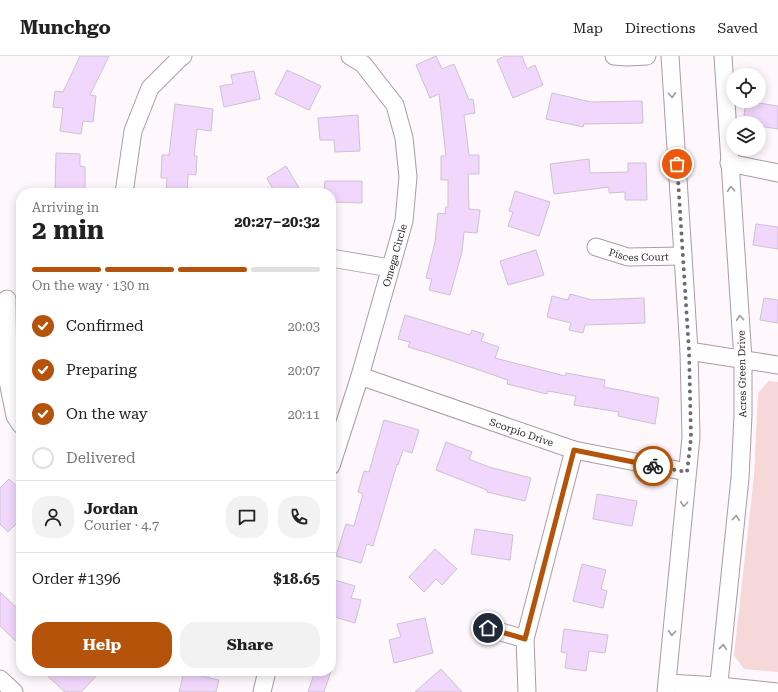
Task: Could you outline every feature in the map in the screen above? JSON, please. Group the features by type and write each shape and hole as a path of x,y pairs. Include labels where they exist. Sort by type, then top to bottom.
{"street":[{"path":"125,188 133,131 150,88 183,56"},
{"name":"Omega Circle","path":"336,450 360,376 404,221 408,177 404,138 395,105 363,64 350,56"},
{"path":"614,56 647,56"},
{"path":"670,56 689,351 691,438 667,687 778,692"},
{"name":"Acres Green Drive","path":"718,689 740,478 743,415 743,359 723,56"},
{"path":"729,163 778,173"},
{"name":"Pisces Court","path":"596,247 628,257 683,256"},
{"path":"336,259 390,268"},
{"path":"9,298 8,381 16,418"},
{"path":"689,351 778,365"},
{"name":"Scorpio Drive","path":"360,376 574,450 687,472"},
{"path":"527,692 525,639 574,450"},
{"path":"488,628 525,639"},
{"path":"262,692 266,676"},
{"path":"0,679 14,692"}],"shaded area":[{"path":"769,381 778,382 778,672 744,669 734,655 754,476 758,393"}],"building":[{"path":"80,56 109,56 90,95 96,96 93,122 83,121 81,134 60,131 63,108 53,107 55,91 63,92"},
{"path":"436,56 442,69 454,64 469,100 473,99 475,113 464,115 469,155 479,155 479,174 468,174 469,209 480,210 477,233 464,232 462,252 450,295 429,290 432,279 426,278 435,242 438,213 445,214 446,207 448,207 448,180 441,180 441,156 446,156 439,94 430,98 416,65"},
{"path":"505,56 522,56 527,69 535,65 543,85 513,98 497,60"},
{"path":"287,70 321,86 309,110 275,94"},
{"path":"254,71 260,99 224,107 220,86 233,84 231,75"},
{"path":"552,93 591,102 642,101 643,123 584,124 583,127 546,119"},
{"path":"175,104 213,109 211,131 197,129 194,156 197,156 196,175 188,174 187,188 166,188 167,178 161,178 162,155 169,155"},
{"path":"766,104 778,106 778,129 766,127 766,116 744,116 745,108 766,108"},
{"path":"358,115 360,151 335,152 334,140 320,140 318,118"},
{"path":"56,153 80,154 80,166 85,167 85,188 55,188"},
{"path":"589,159 590,173 628,172 628,163 646,163 647,200 625,200 625,192 609,193 609,187 554,194 550,164"},
{"path":"286,166 299,188 272,188 267,178"},
{"path":"325,181 362,181 362,203 336,202 336,188 324,188"},
{"path":"515,191 550,202 539,236 508,226 513,212 509,211"},
{"path":"756,224 778,227 778,249 753,245"},
{"path":"536,250 544,275 508,285 500,261"},
{"path":"570,294 592,300 644,298 645,323 585,325 583,333 569,330 571,323 547,317 552,296 568,300"},
{"path":"764,298 778,300 778,323 760,320"},
{"path":"405,315 470,335 472,330 484,334 481,341 499,347 495,358 565,376 566,373 605,380 604,387 659,398 655,424 618,416 619,412 574,405 576,396 548,391 547,394 507,384 508,380 408,347 410,342 398,339"},
{"path":"384,420 419,430 412,453 403,450 398,465 397,464 373,546 367,544 361,563 336,556 346,524 354,526 363,494 358,492 364,471 369,472"},
{"path":"446,442 472,452 469,459 489,467 531,478 525,501 487,492 487,490 436,470"},
{"path":"9,479 16,485 16,524 8,532 0,524 0,488"},
{"path":"597,494 637,501 632,526 593,519"},
{"path":"475,529 513,535 510,560 471,554"},
{"path":"435,549 457,569 442,585 436,579 424,592 409,577"},
{"path":"582,564 606,570 601,589 607,591 603,608 573,601"},
{"path":"336,580 355,586 351,598 361,600 355,623 336,617"},
{"path":"0,592 16,607 16,641 0,626"},
{"path":"425,618 433,653 394,663 389,640 401,637 397,624"},
{"path":"564,629 608,635 605,653 589,651 586,671 565,668 567,653 561,652"},
{"path":"441,669 462,692 415,692"},
{"path":"47,676 96,676 81,692 65,692"},
{"path":"183,676 202,676 219,680 216,692 179,692"},
{"path":"313,676 329,676 324,692 308,692"}],"way so far":[{"path":"653,466 687,472 691,438 689,351 677,164"}],"route":[{"path":"488,628 525,639 574,450 653,466"}]}
